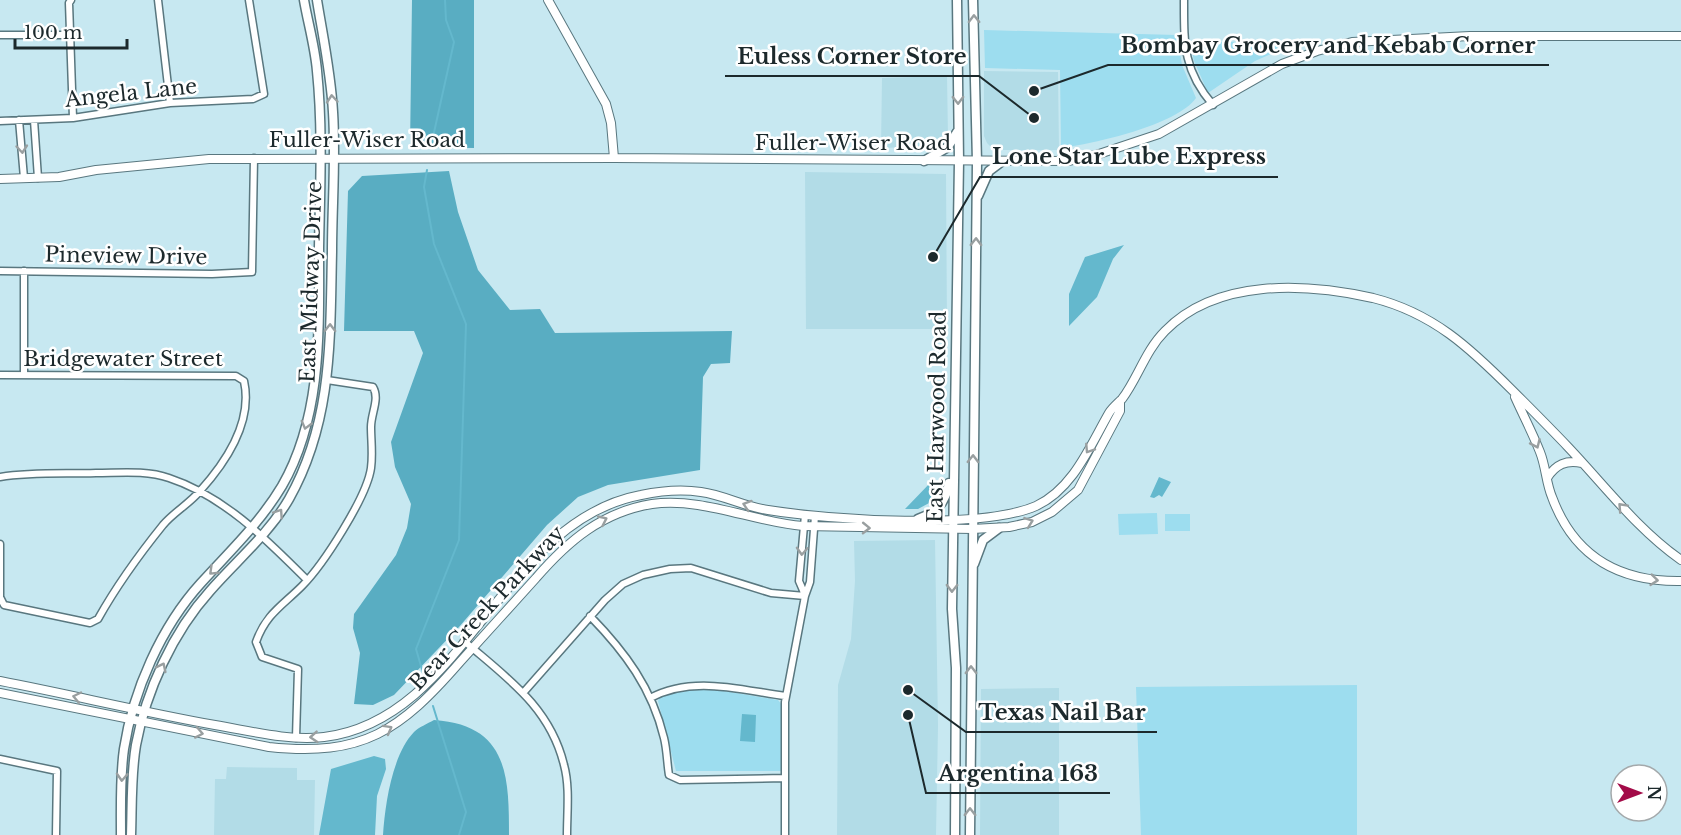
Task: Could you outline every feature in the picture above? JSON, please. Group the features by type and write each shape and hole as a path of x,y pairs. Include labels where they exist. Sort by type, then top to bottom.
{"main road":[{"name":"East Midway Drive","path":"121,835 121,774 131,719 154,656 176,616 200,584 253,528 282,485 300,445 311,405 319,337 320,158 317,69 304,0"},
{"name":"East Midway Drive","path":"131,835 133,770 141,722 154,684 186,622 208,593 263,537 289,499 312,451 324,408 327,380 333,158 330,71 317,0"},
{"name":"East Harwood Road","path":"955,835 956,750 952,529 958,281 957,0"},
{"name":"East Harwood Road","path":"970,835 976,202 973,0"},
{"path":"924,161 948,147 958,129"},
{"path":"976,202 985,177 1001,162"},
{"path":"958,281 975,282"},
{"path":"918,519 932,514 945,500 953,453"},
{"path":"972,570 983,540 999,528"},
{"path":"956,750 970,750"}],"street":[{"path":"71,0 69,3 69,36 73,117"},
{"path":"158,0 170,103"},
{"name":"Angela Lane","path":"0,121 73,117 170,103 253,99 264,94 249,0"},
{"path":"548,0 606,104 611,123 614,158"},
{"path":"1184,0 1187,60 1198,88 1214,105"},
{"path":"0,34 69,36"},
{"name":"Fuller-Wiser Road","path":"0,179 38,178 208,159 254,158 1068,161 1096,155 1158,134 1214,105 1282,64 1317,51 1352,42 1470,36 1681,36"},
{"path":"19,120 24,178"},
{"path":"34,120 38,178"},
{"name":"Pineview Drive","path":"0,271 212,274 252,272 254,158"},
{"path":"24,271 24,375"},
{"name":"Bear Creek Parkway","path":"0,693 269,747 303,751 344,747 379,734 425,702 561,549 589,527 622,512 652,504 680,503 713,507 776,524 952,529 999,528 1021,525 1043,517 1078,490 1115,420 1120,401 1149,351 1180,318 1208,301 1244,292 1280,288 1347,293 1400,306 1436,324 1466,343 1649,534 1681,560"},
{"name":"Bridgewater Street","path":"0,375 236,376 244,381 248,397 246,415 231,450 200,492"},
{"path":"296,738 298,669 262,657 256,642 264,621 307,580 347,521 371,470 370,424 377,393 373,387 365,384 327,380"},
{"name":"Bear Creek Parkway","path":"1512,391 1541,453 1552,497 1565,525 1578,544 1597,560 1634,577 1655,581 1681,581"},
{"name":"Bear Creek Parkway","path":"0,681 145,711 296,738 349,732 382,719 399,709 423,687 537,557 577,521 609,504 665,491 701,492 762,510 815,516 972,518 1020,512 1046,501 1058,491 1092,443 1112,406 1120,401"},
{"path":"1547,478 1556,467 1563,463 1582,463"},
{"path":"0,477 30,473 145,473 168,477 200,492 253,528 307,580"},
{"path":"0,546 0,597 4,605 90,623 98,619 123,575 166,522 200,492"},
{"path":"805,515 799,581 805,596"},
{"path":"785,835 785,696 805,596 810,582 815,516"},
{"path":"523,693 590,616 623,584 643,575 670,569 691,568 771,593 805,596"},
{"path":"590,616 631,663 650,698 664,739 669,775 680,780 784,778"},
{"path":"464,641 537,705 555,736 564,763 567,789 567,835"},
{"path":"650,698 664,690 694,684 785,696"},
{"path":"0,759 57,771 56,835"}],"shaded area":[{"path":"412,0 474,0 474,148 410,147"},
{"path":"984,30 1177,35 1182,65 1196,98 1186,108 1153,125 1113,138 1061,148 1060,70 985,68"},
{"path":"1302,40 1255,61 1208,93 1194,61 1190,43"},
{"path":"984,71 1058,72 1059,150 994,150 987,143 984,136"},
{"path":"947,76 948,138 941,146 881,148 882,78"},
{"path":"449,171 458,212 478,270 510,310 540,309 555,333 732,331 730,363 711,364 703,377 700,470 608,485 578,497 547,525 459,627 394,695 373,705 354,704 360,653 353,628 354,614 396,555 407,528 411,504 395,467 391,442 423,353 414,331 344,331 348,191 362,176"},
{"path":"805,172 946,174 947,329 806,329"},
{"path":"1124,245 1113,259 1097,297 1069,326 1069,294 1085,257"},
{"path":"1159,477 1171,482 1162,497 1159,495 1154,498 1150,497"},
{"path":"932,481 931,502 918,509 905,509"},
{"path":"1157,513 1158,534 1119,535 1118,514"},
{"path":"1165,514 1190,514 1190,531 1165,531"},
{"path":"935,540 938,726 936,835 837,835 838,685 851,639 855,581 854,541"},
{"path":"1357,685 1357,835 1141,835 1136,687"},
{"path":"695,686 778,700 782,705 781,771 676,771 658,701 660,697"},
{"path":"1059,688 1059,835 980,835 981,689"},
{"path":"742,714 756,715 755,742 740,741"},
{"path":"434,720 458,724 477,732 490,743 499,757 505,774 509,835 383,835 388,795 400,754 414,732"},
{"path":"374,756 385,759 386,769 377,796 375,835 319,835 331,769"},
{"path":"227,767 297,768 297,780 315,780 314,835 214,835 215,779 226,779"}],"waterway":[{"path":"431,146 454,42 446,20 445,0"},
{"path":"423,673 416,649 459,540 466,324 434,244 424,187 427,170"},
{"path":"433,706 466,812 459,835"}],"place":[{"name":"Bombay Grocery and Kebab Corner","path":"1034,91"},
{"name":"Euless Corner Store","path":"1034,118"},
{"name":"Lone Star Lube Express","path":"933,257"},
{"name":"Texas Nail Bar","path":"908,690"},
{"name":"Argentina 163","path":"908,715"}]}
